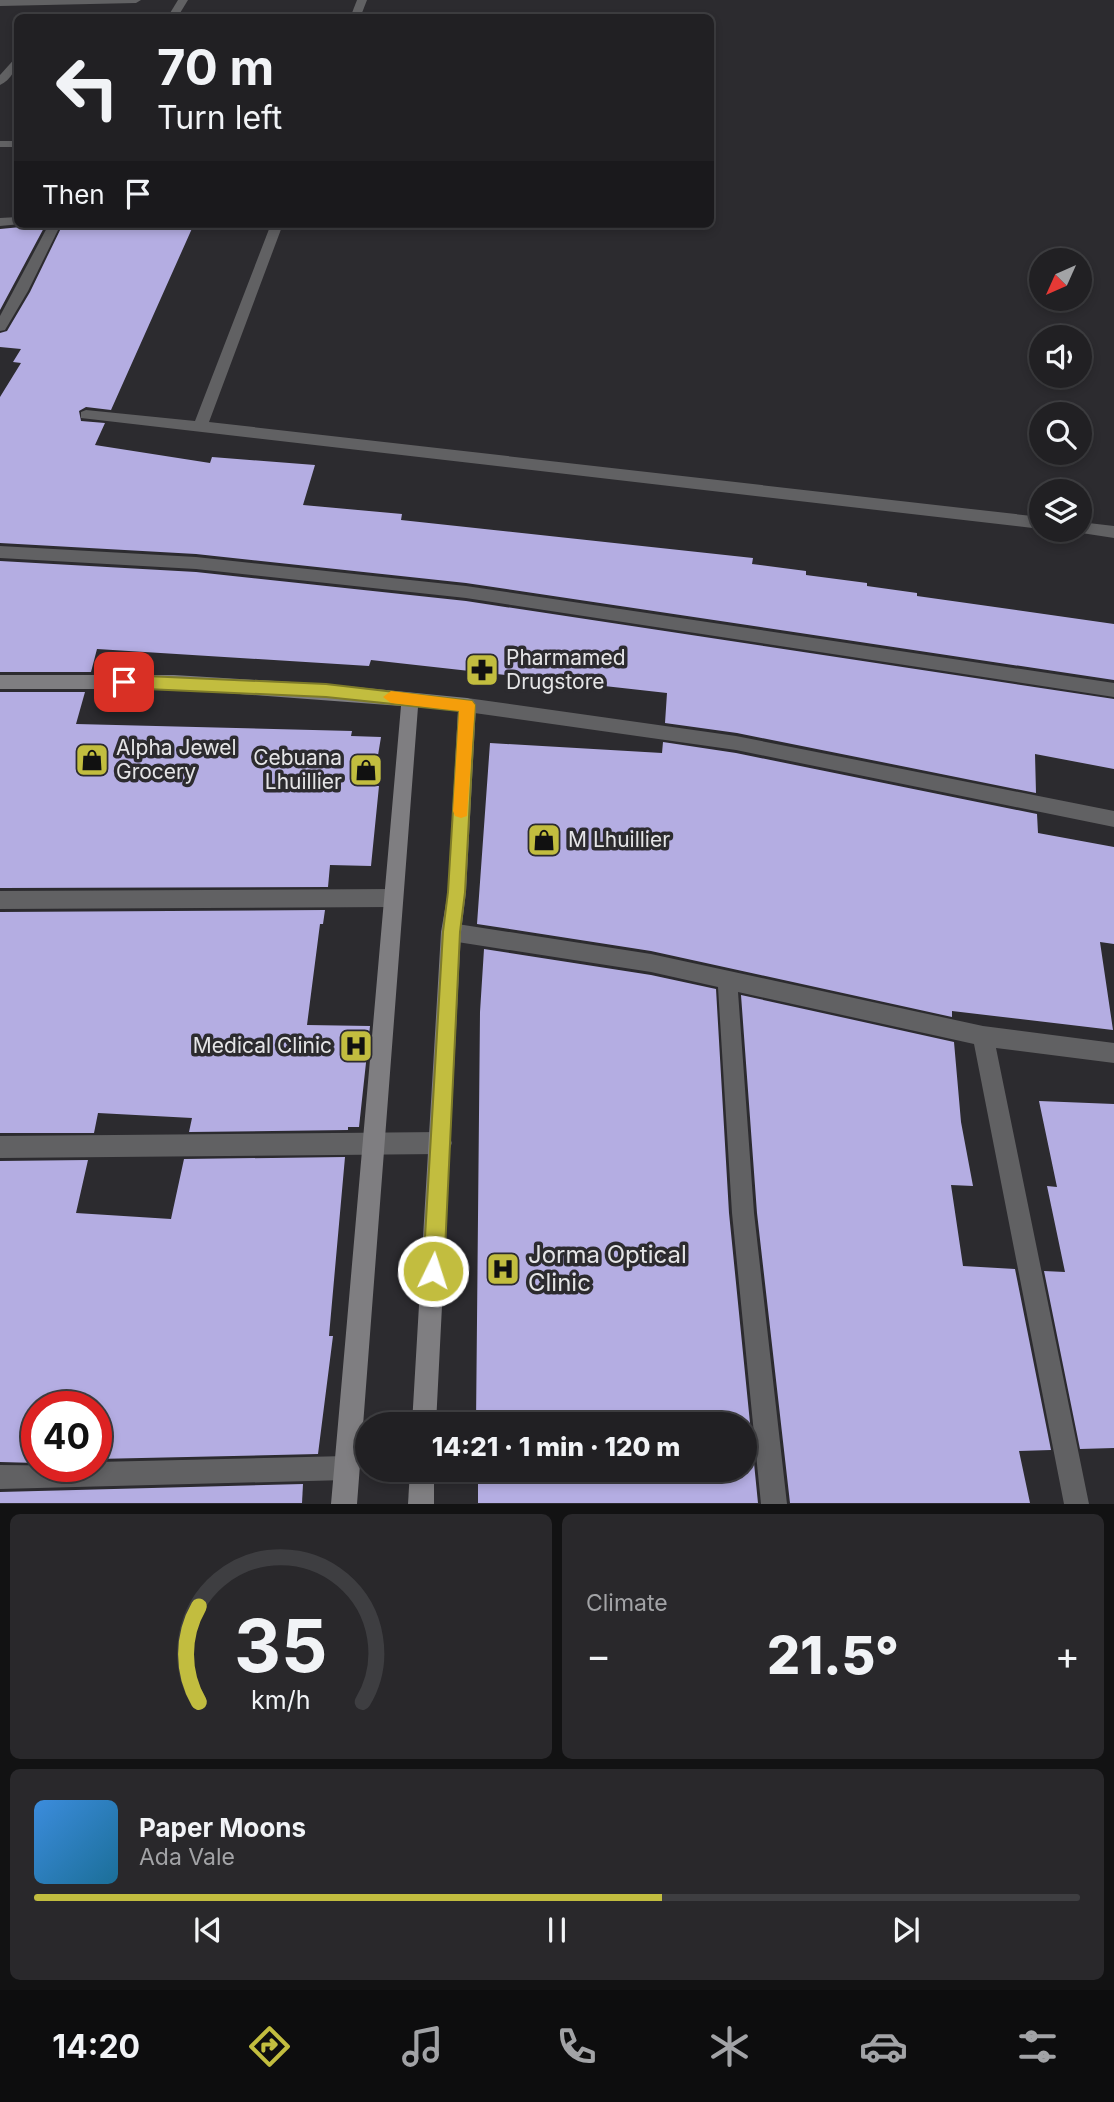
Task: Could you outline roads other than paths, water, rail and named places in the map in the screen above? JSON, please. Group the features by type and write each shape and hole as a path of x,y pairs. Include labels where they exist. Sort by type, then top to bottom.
{"street":[{"path":"0,3 54,4 136,0"},
{"path":"0,82 5,69"},
{"path":"1,324 22,291 53,228"},
{"path":"200,426 275,228"},
{"path":"86,415 1029,522"},
{"path":"1092,529 1114,532"},
{"path":"0,552 196,563 466,592 1114,690"},
{"path":"0,682 174,682 467,705 736,743 1114,819"},
{"path":"344,1503 410,699"},
{"path":"425,1412 451,932 457,892 467,705"},
{"path":"0,900 394,898"},
{"path":"451,932 651,963 983,1035 1114,1053"},
{"path":"727,979 743,1213 774,1503"},
{"path":"983,1035 1077,1503"},
{"path":"0,1147 441,1143"},
{"path":"0,1477 346,1468"},
{"path":"421,1503 422,1482"}],"place":[{"name":"Pharmamed Drugstore","path":"482,670"},
{"name":"Alpha Jewel Grocery","path":"92,760"},
{"name":"Cebuana Lhuillier","path":"366,770"},
{"name":"M Lhuillier","path":"544,840"},
{"name":"Medical Clinic","path":"356,1046"},
{"name":"Jorma Optical Clinic","path":"503,1269"}]}
